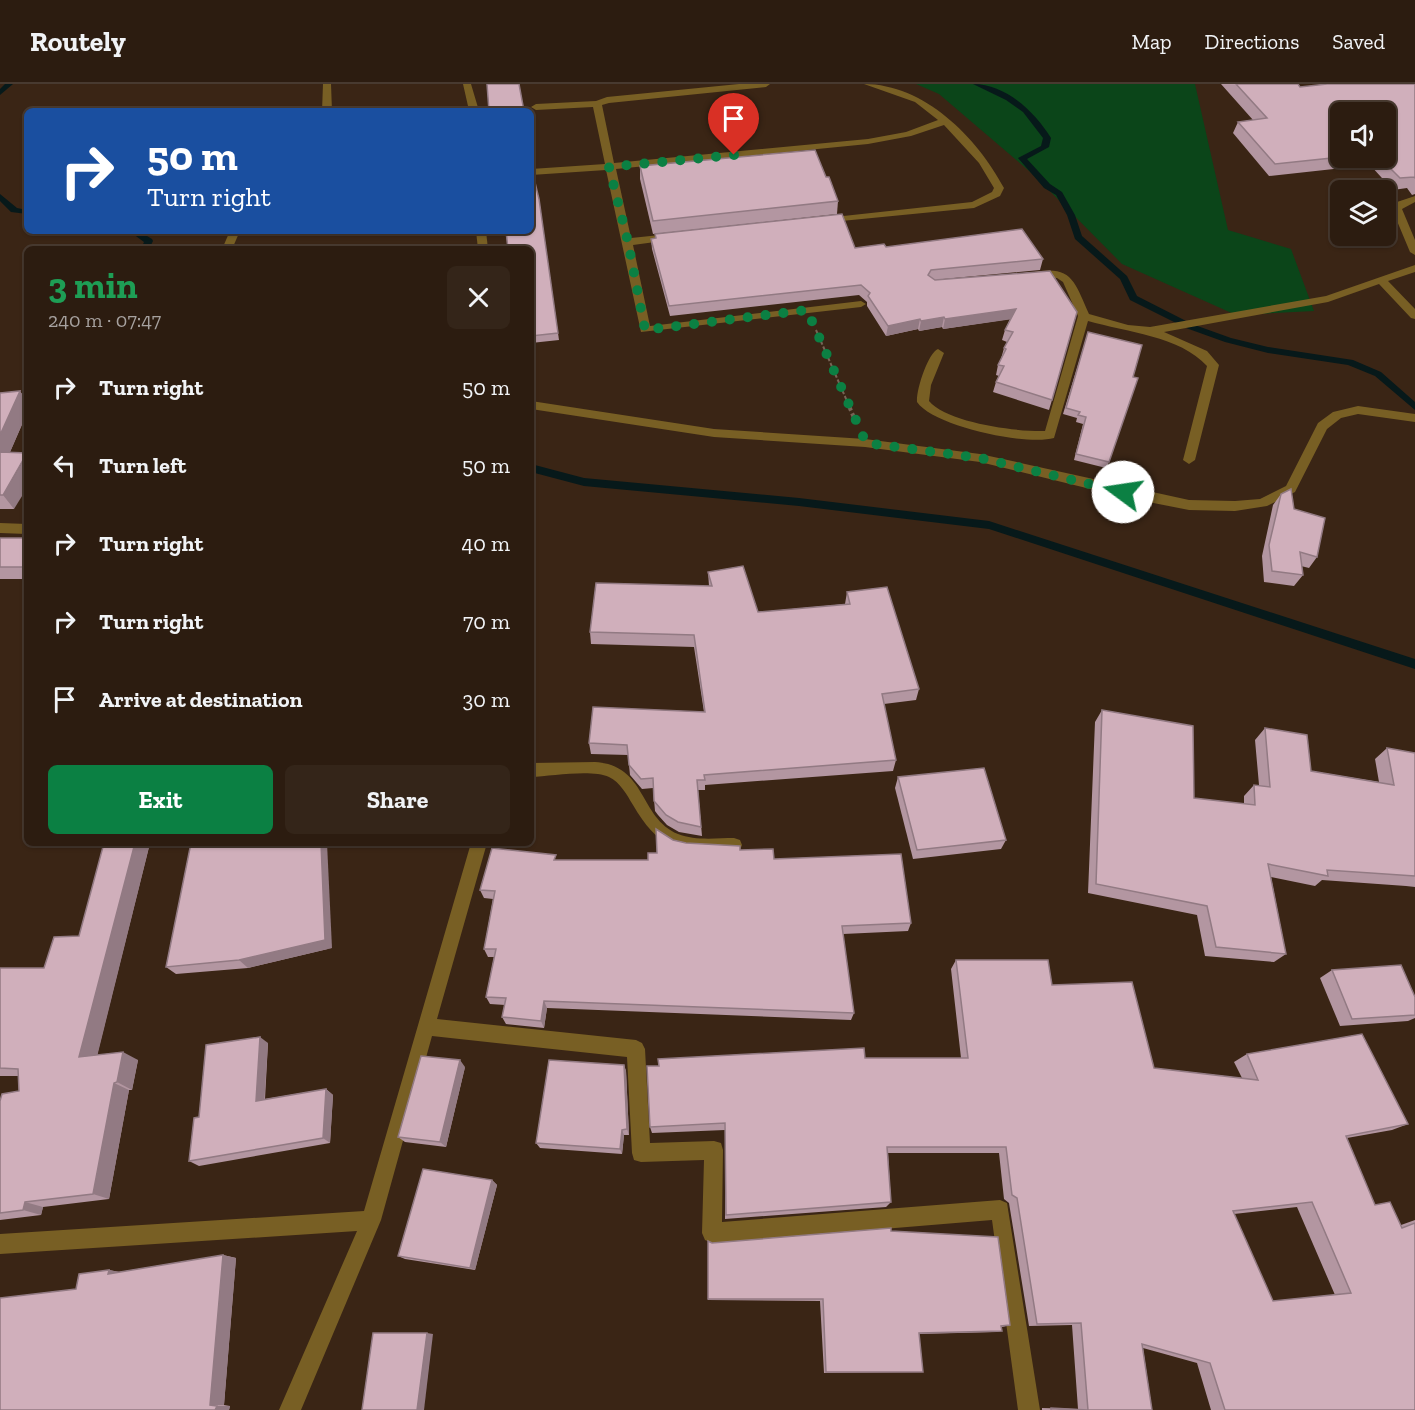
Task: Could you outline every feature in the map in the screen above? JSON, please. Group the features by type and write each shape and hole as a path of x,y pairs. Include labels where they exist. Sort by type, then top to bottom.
{"street":[{"path":"327,84 327,108"},
{"path":"467,84 473,108"},
{"path":"536,107 597,104 607,100 766,84"},
{"path":"819,221 974,205 996,194 999,188 971,146 918,99 868,84"},
{"path":"597,104 645,330 861,304"},
{"path":"534,172 609,167 849,143 914,133 945,122"},
{"path":"1415,199 1398,205 1397,209 1415,252"},
{"path":"628,242 676,237"},
{"path":"1155,333 1172,327 1329,299 1415,268"},
{"path":"938,353 923,395 926,408 973,425 1028,436 1050,435 1084,316 1068,280 1059,275 1025,276"},
{"path":"1381,280 1415,316"},
{"path":"1084,316 1124,328 1155,333 1203,354 1213,365 1189,460"},
{"path":"534,405 714,433 866,443 980,458 1189,505 1235,506 1262,503 1291,489 1322,426 1337,415 1358,410 1411,418"},
{"path":"0,528 24,529"},
{"path":"534,770 609,770 628,785 651,823 668,837 692,844 734,845"},
{"path":"290,1410 371,1220 478,846"},
{"path":"427,1027 636,1048 641,1153 714,1150 712,1233 1000,1210 1029,1410"},
{"path":"0,1244 371,1220"}],"path":[{"path":"807,310 866,443"}],"green space":[{"path":"916,84 1195,84 1228,230 1291,249 1314,311 1236,315 1122,264 1035,176 939,94"}],"building":[{"path":"487,84 519,84 523,108 489,108"},
{"path":"1236,84 1298,84 1300,87 1327,84 1415,84 1415,178 1400,178 1390,168 1396,168 1396,102 1330,102 1330,158 1275,164 1238,122 1267,118"},
{"path":"815,150 838,201 653,221 640,166"},
{"path":"534,178 558,333 534,336 534,246 508,246 506,234 534,234"},
{"path":"842,214 855,248 884,244 886,247 1022,229 1043,259 931,270 928,275 935,280 1050,271 1077,312 1052,400 996,382 1004,366 998,365 1013,332 1005,330 1016,309 945,319 944,317 921,321 920,319 888,326 868,296 870,293 861,285 669,306 651,239 656,238 655,234"},
{"path":"1088,332 1142,345 1133,377 1138,378 1109,462 1076,454 1086,417 1078,415 1080,412 1066,408"},
{"path":"20,391 0,435 0,393"},
{"path":"0,452 24,453 24,458 3,495 0,495"},
{"path":"1291,489 1294,509 1325,518 1317,557 1300,552 1303,575 1272,571 1269,545 1281,494"},
{"path":"0,538 24,538 24,567 0,567"},
{"path":"743,566 758,612 850,604 847,592 887,587 919,689 882,694 896,760 704,775 705,780 697,780 701,827 678,822 666,815 654,801 653,778 641,779 629,765 627,745 589,743 593,707 705,712 694,635 590,632 596,583 712,586 708,572"},
{"path":"1102,710 1193,726 1194,798 1255,805 1254,785 1270,787 1265,728 1307,735 1311,771 1394,785 1387,748 1415,753 1415,876 1327,870 1328,876 1268,864 1286,954 1216,947 1207,906 1096,884"},
{"path":"984,768 1006,840 917,850 898,777"},
{"path":"656,829 673,840 686,843 740,846 740,850 773,849 774,859 901,854 911,923 842,926 854,1013 544,1001 541,1021 502,1017 506,998 486,997 496,949 484,949 495,891 480,890 492,848 556,855 554,860 648,860 648,853 657,853"},
{"path":"103,846 134,846 79,1057 123,1052 117,1082 114,1083 93,1194 25,1202 23,1210 0,1213 0,1101 2,1094 19,1091 18,1069 0,1068 0,968 44,968 54,937 79,936"},
{"path":"190,846 321,846 325,940 239,960 166,967"},
{"path":"956,960 1048,960 1052,985 1132,982 1154,1068 1258,1080 1247,1054 1362,1034 1408,1124 1346,1136 1375,1205 1390,1202 1402,1228 1415,1223 1415,1410 1225,1410 1210,1363 1142,1344 1152,1410 1088,1410 1081,1323 1037,1324 1017,1198 1012,1195 1006,1147 887,1147 891,1202 726,1215 725,1123 650,1127 647,1066 659,1066 658,1059 864,1048 865,1058 968,1058","holes":["1312,1202 1351,1293 1273,1301 1233,1211"]},
{"path":"1401,965 1415,997 1415,1015 1352,1019 1332,970"},
{"path":"260,1037 256,1101 326,1089 323,1138 189,1161 194,1118 199,1117 206,1045"},
{"path":"421,1056 460,1060 440,1142 398,1137"},
{"path":"549,1060 624,1065 627,1129 622,1130 620,1149 536,1143"},
{"path":"423,1169 492,1180 470,1268 398,1256"},
{"path":"891,1228 891,1231 998,1237 1010,1325 1001,1326 1002,1331 919,1333 923,1372 826,1372 823,1299 708,1299 708,1241 712,1243"},
{"path":"223,1255 210,1405 217,1406 215,1410 0,1410 0,1298 76,1289 79,1274 109,1270 108,1274"},
{"path":"373,1333 427,1333 417,1410 362,1410"},
{"path":"1051,1408 1088,1410 1051,1410"}],"waterway":[{"path":"0,93 9,84"},
{"path":"977,84 1018,104 1040,127 1047,138 1045,147 1022,158 1047,186 1059,194 1071,215 1078,237 1124,278 1133,298 1189,326 1228,340 1268,350 1350,362 1378,374 1415,407"},
{"path":"0,196 14,210 24,212"},
{"path":"138,234 149,241 146,246"},
{"path":"534,469 584,482 799,502 989,525 1415,664"}],"route":[{"path":"734,155 609,167 628,242 645,330 807,310 866,443 980,458 1123,492"}]}
